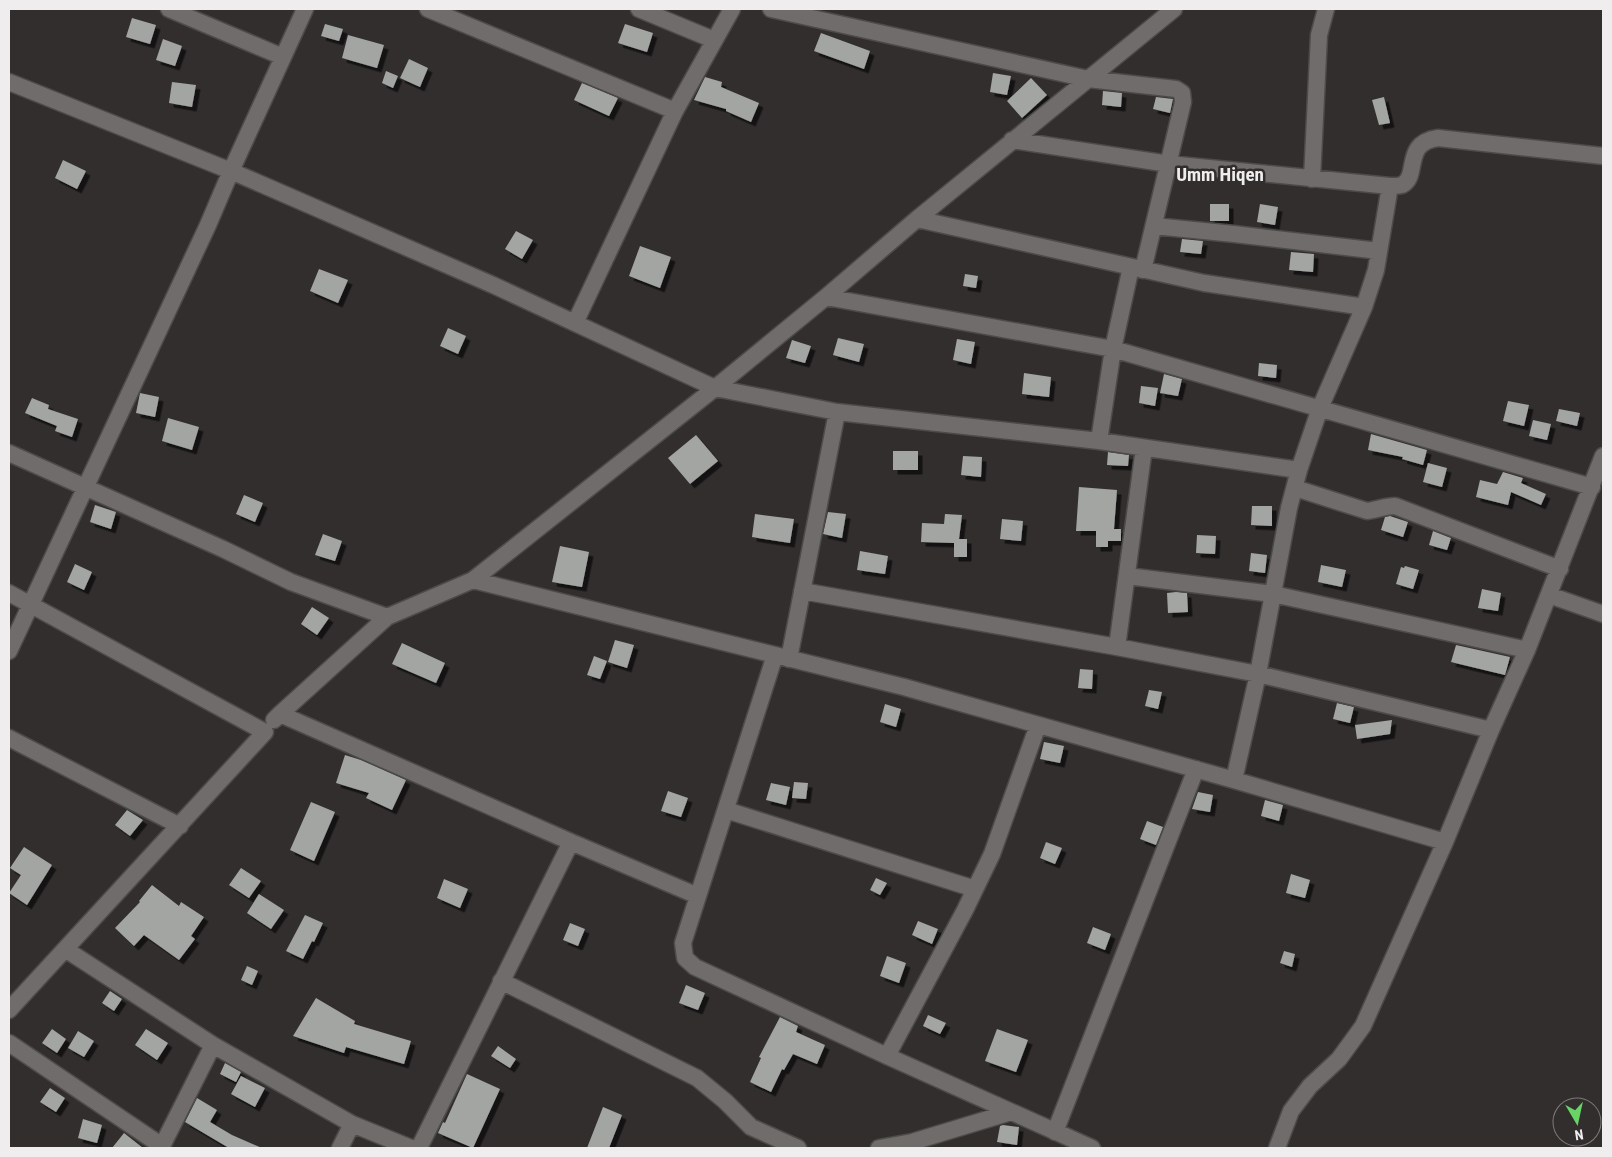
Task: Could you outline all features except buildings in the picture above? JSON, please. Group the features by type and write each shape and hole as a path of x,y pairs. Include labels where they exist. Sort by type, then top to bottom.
{"street":[{"path":"169,9 283,58"},
{"path":"9,651 208,225 305,9"},
{"path":"428,9 676,111"},
{"path":"639,9 714,40"},
{"path":"575,323 676,111 732,9"},
{"path":"771,9 1088,78 1176,89 1182,93 1184,102 1154,226 1137,268 1113,349 1099,441"},
{"path":"9,1010 180,826 280,714 387,617 473,580 715,388 826,297 917,218 1174,9"},
{"path":"1312,178 1319,35 1326,9"},
{"path":"9,82 231,171 494,285 715,388 837,412 1099,441 1299,470"},
{"path":"1012,140 1169,164 1390,186 1402,185 1409,178 1412,160 1420,145 1428,139 1438,138 1603,156"},
{"path":"1234,780 1258,674 1289,508 1299,470 1320,408 1364,307 1376,270 1390,186"},
{"path":"917,218 1204,283 1364,307"},
{"path":"1154,226 1379,251"},
{"path":"826,297 1113,349 1592,486"},
{"path":"837,412 802,591 782,657 726,810 683,943 685,958 695,967 1092,1148"},
{"path":"1117,647 1144,448"},
{"path":"9,453 291,582 387,617"},
{"path":"1277,1148 1291,1111 1310,1086 1339,1059 1363,1026 1445,842 1491,730 1527,650 1603,456"},
{"path":"1295,488 1367,511 1376,510 1384,506 1395,506 1560,569"},
{"path":"1127,576 1273,594 1527,650"},
{"path":"473,580 904,687 1196,769 1445,842"},
{"path":"802,591 1258,674 1491,730"},
{"path":"9,593 265,732"},
{"path":"1549,595 1603,614"},
{"path":"280,714 698,896"},
{"path":"887,1056 992,854 1038,725"},
{"path":"9,738 180,826"},
{"path":"1055,1132 1196,769"},
{"path":"726,810 975,889"},
{"path":"419,1148 571,842"},
{"path":"65,949 213,1045 352,1124 412,1148"},
{"path":"501,981 697,1078 725,1101 751,1127 787,1146"},
{"path":"9,1043 162,1147 213,1045"},
{"path":"880,1148 912,1142 1011,1112"},
{"path":"340,1148 352,1124"}],"district":[{"name":"Umm Hiqen","path":"1220,174"}]}
